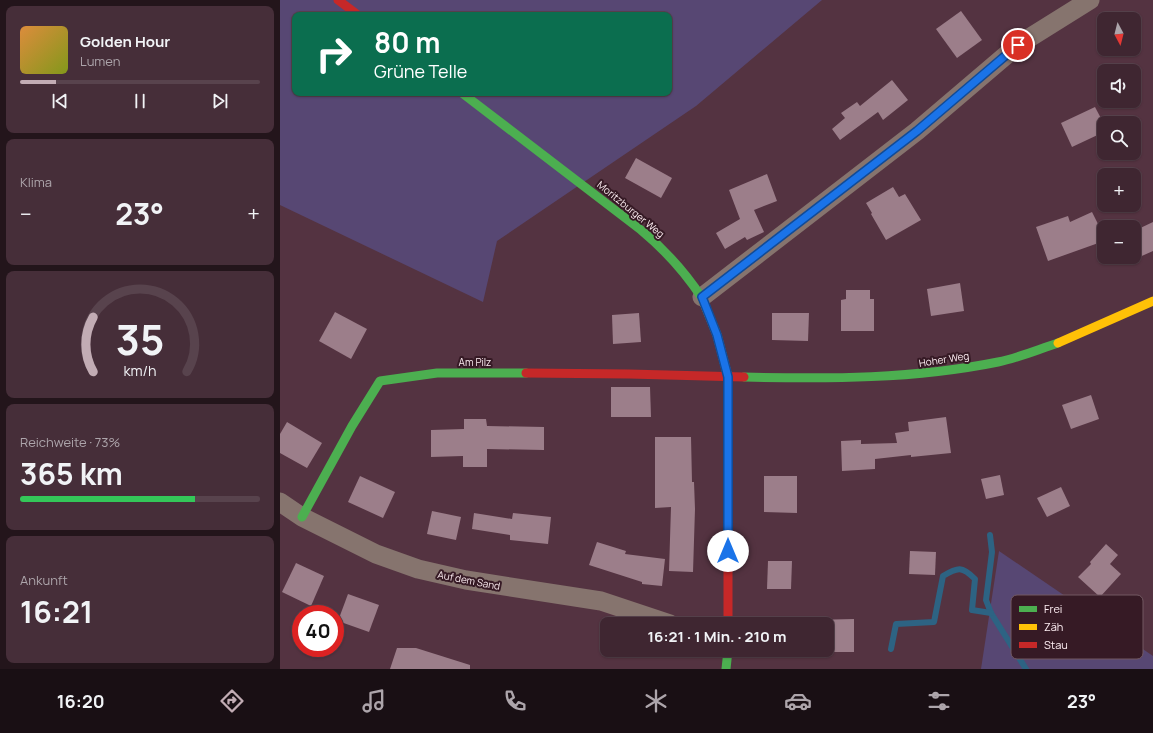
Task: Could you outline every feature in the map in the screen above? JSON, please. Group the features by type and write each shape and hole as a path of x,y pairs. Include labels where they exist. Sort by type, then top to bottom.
{"street":[{"path":"338,0 354,12"},
{"path":"702,297 917,131 1018,45 1090,0"},
{"name":"Moritzburger Weg","path":"466,96 642,230 662,248 684,272 702,297 717,335 728,377 728,617"},
{"name":"Hoher Weg","path":"728,377 821,379 911,375 999,362 1060,342 1153,302"},
{"name":"Am Pilz","path":"302,517 352,426 380,381 437,373 629,374 728,377"},
{"name":"Auf dem Sand","path":"280,502 302,517 376,554 418,569 466,580 601,601 649,617"},
{"path":"726,669 727,657"}],"shaded area":[{"path":"280,0 822,0 696,106 497,241 483,302 280,205"},
{"path":"999,551 1064,595 1011,595 1011,659 1143,659 1143,649 1153,656 1153,669 981,669"}],"building":[{"path":"961,11 982,40 957,58 936,29"},
{"path":"892,80 908,100 883,120 878,112 840,140 832,129 845,118 841,113 857,102 860,106"},
{"path":"1095,107 1100,116 1097,116 1097,135 1072,147 1061,123"},
{"path":"636,158 672,178 661,198 625,178"},
{"path":"767,174 777,201 754,210 764,232 747,240 745,237 725,249 716,233 740,219 729,190"},
{"path":"893,187 899,197 905,194 921,220 886,240 866,203"},
{"path":"1092,212 1097,222 1097,244 1048,261 1036,227 1068,216 1070,222"},
{"path":"1153,222 1153,251 1141,256 1141,228"},
{"path":"960,283 964,311 931,316 927,289"},
{"path":"846,290 870,290 870,299 874,299 874,331 841,331 841,300 846,299"},
{"path":"335,312 367,329 351,359 319,341"},
{"path":"639,313 641,342 613,344 612,315"},
{"path":"772,313 809,313 808,341 772,340"},
{"path":"611,387 650,387 651,417 611,417"},
{"path":"1091,395 1099,419 1071,429 1062,405"},
{"path":"946,417 951,453 875,459 875,469 842,471 841,441 861,440 861,444 897,443 895,433 909,431 908,422"},
{"path":"464,419 486,419 487,426 544,427 544,450 487,449 487,467 463,467 463,456 431,457 431,430 464,429"},
{"path":"287,422 322,443 307,468 280,453 280,434"},
{"path":"655,437 691,437 692,482 694,482 695,509 693,572 669,571 671,507 655,508"},
{"path":"1000,475 1004,495 986,499 981,479"},
{"path":"360,476 395,492 383,518 348,502"},
{"path":"764,476 797,476 797,513 764,512"},
{"path":"1061,487 1070,506 1047,517 1037,498"},
{"path":"432,511 461,517 456,540 427,534"},
{"path":"474,513 512,519 513,513 551,517 548,544 510,540 510,535 472,529"},
{"path":"597,542 626,551 625,554 665,559 662,586 642,584 642,582 589,565"},
{"path":"1106,544 1118,555 1110,564 1121,574 1102,595 1098,595 1078,577 1091,564 1090,562"},
{"path":"910,551 936,552 935,575 909,574"},
{"path":"768,561 792,561 791,589 767,589"},
{"path":"296,563 324,576 311,605 282,592"},
{"path":"348,594 379,605 369,632 344,623 344,605"},
{"path":"834,619 854,619 854,652 834,652"},
{"path":"397,648 416,648 470,665 470,669 390,669"}],"waterway":[{"path":"990,535 992,552 986,600 991,613 1011,645"},
{"path":"891,649 896,624 934,622 943,576 952,571 960,569 963,570 975,579 972,610 991,613"},
{"path":"1020,659 1026,669"}],"traffic: fast":[{"path":"466,96 641,230 674,262 689,279 702,298"},
{"path":"744,377 840,378 935,372 998,362 1021,356 1058,343"},
{"path":"302,517 352,426 380,381 437,373 526,373"},
{"path":"726,669 727,657"}],"traffic: slow":[{"path":"702,298 717,335 728,377 728,503"},
{"path":"1058,343 1153,301"}],"traffic: jam":[{"path":"338,0 354,12"},
{"path":"526,373 744,377"},
{"path":"728,503 728,617"}],"route":[{"path":"728,551 728,377 717,335 702,297 917,131 1018,45"}]}
